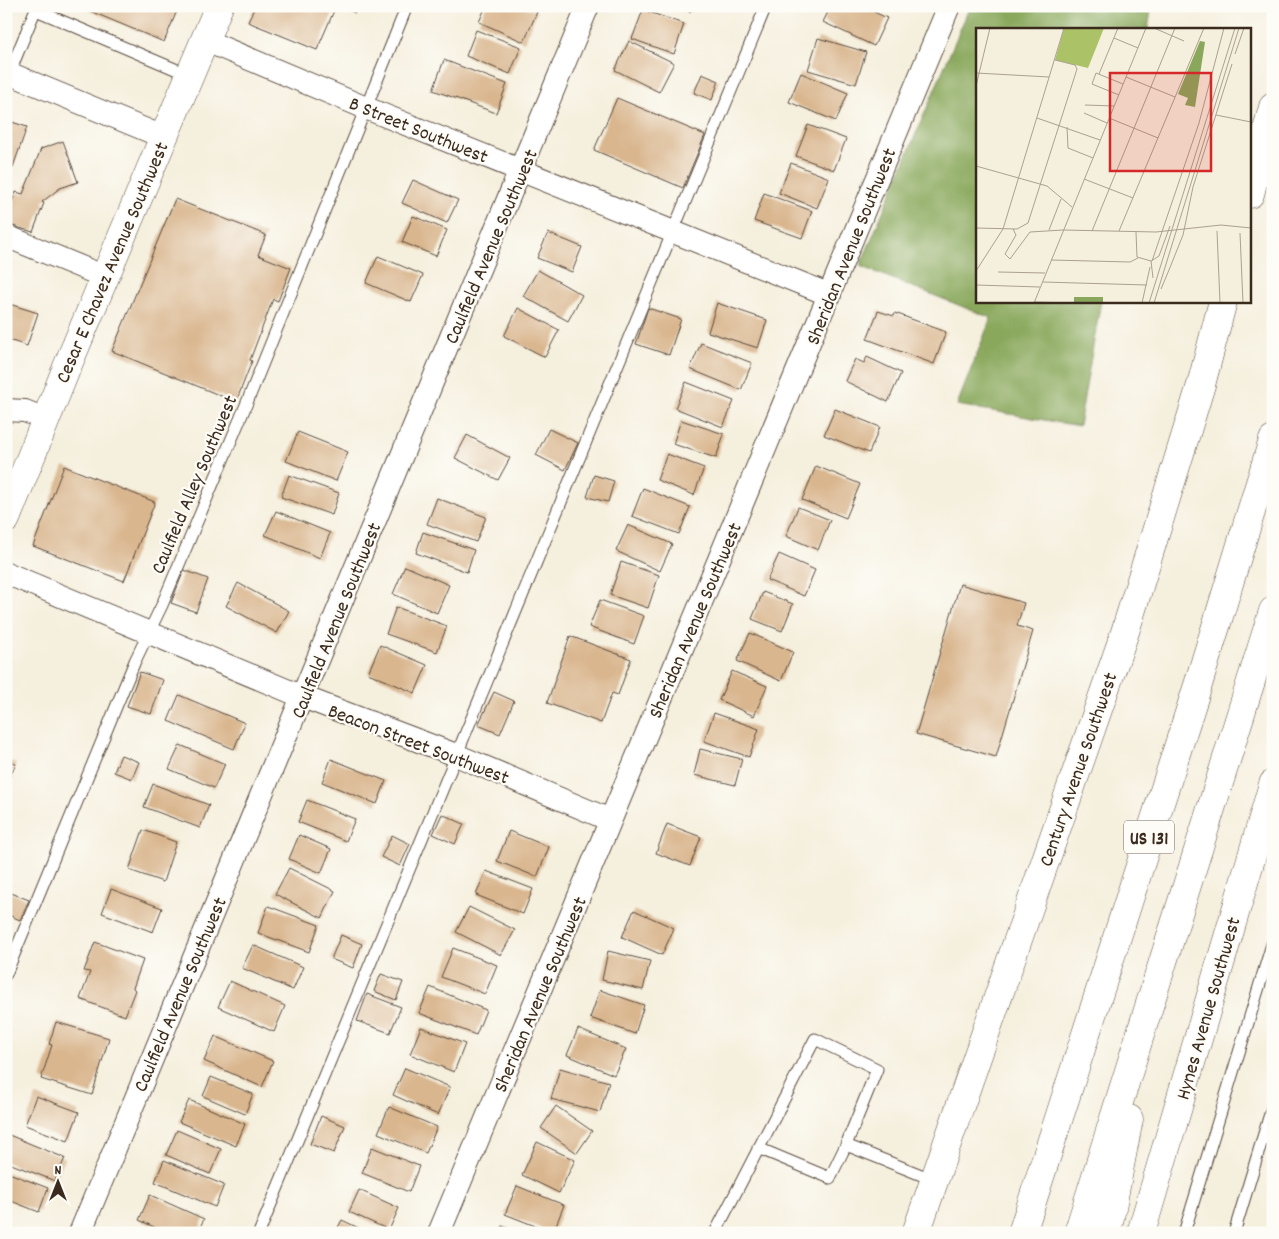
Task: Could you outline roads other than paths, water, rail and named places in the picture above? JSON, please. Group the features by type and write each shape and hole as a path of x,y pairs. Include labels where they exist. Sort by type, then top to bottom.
{"main road":[{"name":"Cesar E Chavez Avenue Southwest","path":"6,519 219,6"},
{"path":"1252,186 1273,107"},
{"name":"Century Avenue Southwest","path":"916,1233 1125,632 1201,385 1223,302"},
{"name":"US 131","path":"1022,1233 1198,685 1273,440"},
{"name":"US 131","path":"1078,1233 1273,611"},
{"name":"Hynes Avenue Southwest","path":"1141,1233 1273,784"},
{"path":"1107,1233 1151,1000"}],"street":[{"name":"Caulfield Avenue Southwest","path":"80,1233 588,6"},
{"name":"Sheridan Avenue Southwest","path":"439,1233 949,6"},
{"name":"B Street Southwest","path":"204,40 366,108 830,295"},
{"path":"8,73 163,137"},
{"path":"6,236 105,277"},
{"path":"6,410 24,411 47,420"},
{"name":"Beacon Street Southwest","path":"6,573 303,697 456,755 610,820"}],"lane":[{"name":"Caulfield Alley Southwest","path":"6,974 135,661 162,605 246,405 407,6"},
{"path":"259,1233 766,6"},
{"path":"8,73 37,8 190,76"},
{"path":"1184,1233 1273,941"},
{"path":"714,1233 758,1148 815,1039 877,1069 846,1145 830,1178 758,1148"},
{"path":"1234,1233 1273,1104"},
{"path":"846,1145 934,1180"}]}
